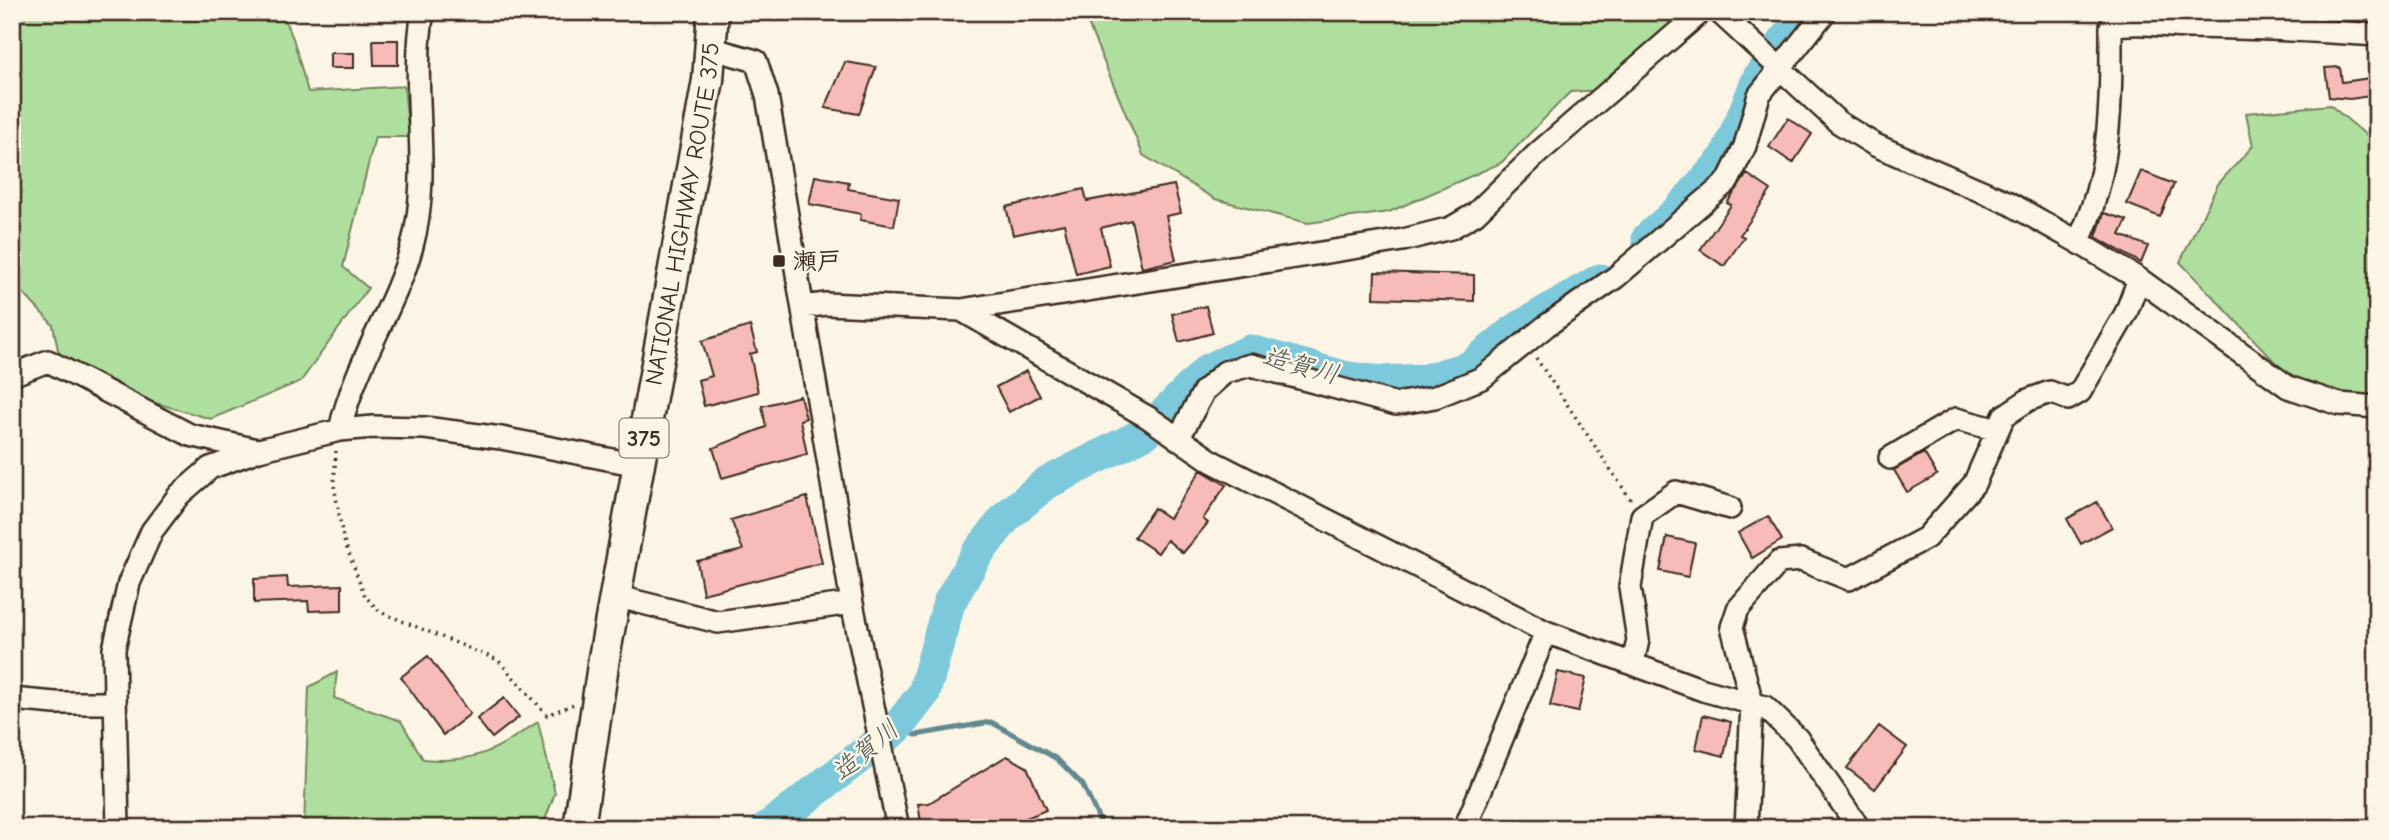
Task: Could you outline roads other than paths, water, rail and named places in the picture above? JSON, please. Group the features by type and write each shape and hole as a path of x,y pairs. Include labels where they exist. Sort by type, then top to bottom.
{"highway":[{"name":"NATIONAL HIGHWAY ROUTE 375","path":"579,828 615,596 708,80 713,12"}],"street":[{"path":"340,430 346,399 412,247 419,209 421,118 418,39 422,12"},
{"path":"803,307 826,304 961,310 1403,240 1451,228 1475,214 1538,153 1701,12"},
{"path":"1719,12 1838,122 1875,145 2009,204 2078,242 2139,279 2288,387 2339,404 2377,407"},
{"path":"1164,429 1225,372 1251,365 1396,404 1435,397 1482,378 1525,342 1616,277 1728,181 1745,146 1772,61 1825,12"},
{"path":"2078,242 2090,218 2108,150 2112,110 2112,26 2134,22 2185,27 2254,26 2377,35"},
{"path":"710,48 755,61 767,95 852,603 898,828"},
{"path":"1746,828 1752,703 1732,627 1738,609 1779,562 1801,560 1849,579 1926,538 1975,484 2004,416 2028,400 2050,392 2068,398 2080,393 2126,313 2139,279"},
{"path":"961,310 1164,429 1213,462 1546,632 1703,690 1765,707 1797,738 1859,828"},
{"path":"12,375 48,361 190,435 259,450"},
{"path":"1890,458 1956,419 1998,430"},
{"path":"118,828 114,649 129,583 152,531 179,495 210,468 259,450 340,430 425,428 501,438 638,465"},
{"path":"1633,663 1638,640 1630,587 1642,516 1676,492 1730,509"},
{"path":"615,596 718,622 852,603"},
{"path":"1465,828 1546,632"},
{"path":"12,699 55,703 114,703"}],"waterway":[{"name":"造賀川","path":"1648,238 1678,211 1726,157 1759,77 1805,12"},
{"name":"造賀川","path":"767,828 897,728 924,693 949,603 977,554 1007,516 1045,484 1145,433 1208,370 1250,351 1347,378 1381,382 1425,380 1470,367 1515,330 1600,280"},
{"path":"897,728 916,735 991,722 1057,759 1083,785 1103,828"}],"place":[{"name":"瀬戸","path":"779,261"}]}
